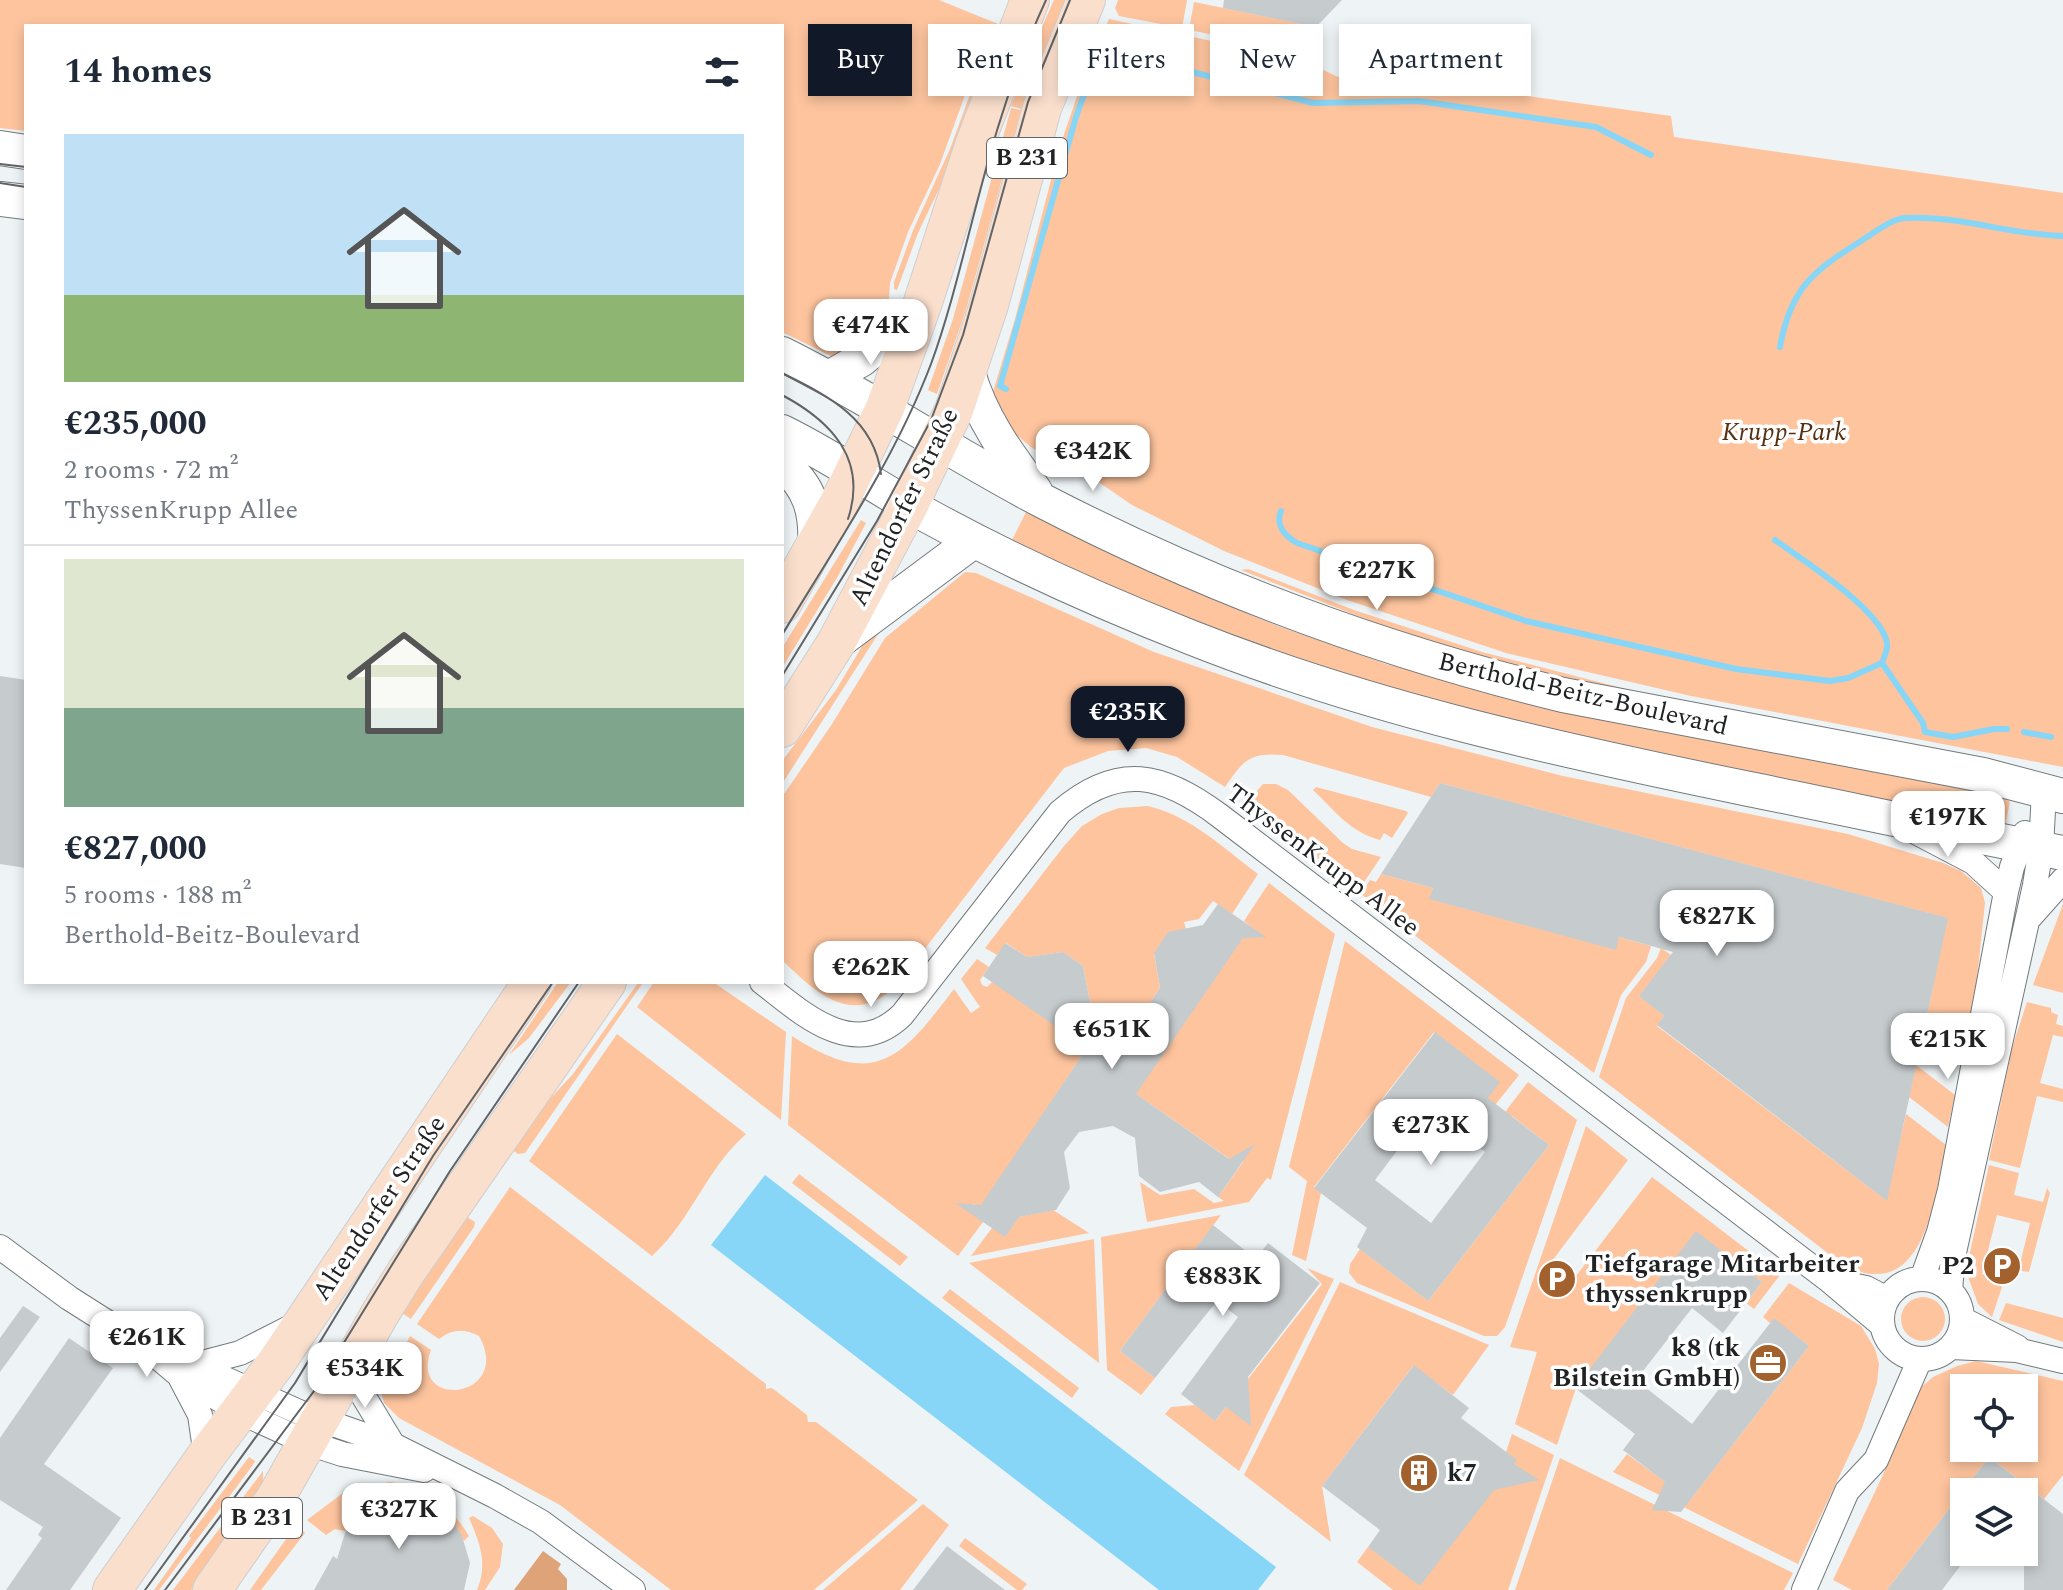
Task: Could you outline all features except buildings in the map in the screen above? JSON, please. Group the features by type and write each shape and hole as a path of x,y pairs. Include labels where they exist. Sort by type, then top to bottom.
{"main road":[{"name":"B 231","path":"784,600 885,408 975,143 1030,0"},
{"name":"Altendorfer Straße","path":"784,725 836,643 909,505 968,373 1038,120 1055,70 1086,0"},
{"path":"0,148 24,152"},
{"path":"0,199 24,202"},
{"path":"829,378 862,359 921,308"},
{"name":"Berthold-Beitz-Boulevard","path":"784,355 885,408 1043,500 1219,583 1313,620 1424,657 1563,695 1983,775 2054,793"},
{"path":"968,373 989,426 1043,500"},
{"path":"784,433 973,541 1179,633 1292,675 1387,705 1555,749 2041,848"},
{"path":"784,466 808,492 815,514 815,546"},
{"path":"836,643 973,541"},
{"name":"Altendorfer Straße","path":"112,1590 303,1321 531,984"},
{"name":"B 231","path":"212,1590 324,1439 353,1361 406,1272 606,984"}],"street":[{"name":"ThyssenKrupp Allee","path":"765,984 808,1017 832,1030 861,1034 887,1027 902,1015 1060,812 1085,793 1108,783 1128,778 1156,780 1201,801 1830,1281 1882,1325"},
{"path":"1950,1290 1953,1257 2054,793"},
{"path":"1886,817 1973,862 2006,892"},
{"path":"1922,1279 1939,1232 1953,1174 2006,892 2041,848"},
{"path":"2028,919 2063,880"},
{"path":"0,1247 69,1298 146,1347 247,1402 324,1439 445,1473"},
{"path":"1922,1279 1937,1282 1950,1290 1958,1301 1962,1319 1959,1334 1951,1347 1933,1358 1920,1359 1898,1351 1888,1340 1882,1325 1882,1312 1887,1299 1902,1285 1922,1279"},
{"name":"ThyssenKrupp Allee","path":"1830,1281 1866,1288 1887,1299"},
{"path":"1962,1319 2026,1351 2063,1361"},
{"path":"186,1370 240,1353 303,1321"},
{"path":"1951,1347 2026,1351"},
{"path":"1804,1590 1847,1491 1876,1460 1920,1359"},
{"path":"353,1361 364,1397 393,1445"},
{"path":"186,1370 200,1415 206,1456"},
{"path":"324,1439 393,1445 541,1522 633,1590"}],"green space":[{"path":"0,0 939,0 998,24 928,24 928,96 965,96 940,164 908,232 880,320 867,338 833,357 784,333 784,24 24,24 24,131 0,128"},
{"path":"1054,0 1065,0 1042,57 1042,27"},
{"path":"1118,0 1187,0 1183,24 1161,24 1119,16 1115,8"},
{"path":"1194,2 1303,24 1210,24 1210,35 1194,31 1194,24 1190,24"},
{"name":"Krupp-Park","path":"1109,19 1132,24 1107,24"},
{"name":"Krupp-Park","path":"1194,37 1210,41 1210,96 1323,96 1323,70 1339,76 1339,96 1528,96 1671,116 1674,137 2063,193 2063,767 1691,696 1506,653 1347,600 1224,551 1132,505 1097,481 1032,448 1007,427 992,395 1059,149 1077,96 1194,96"},
{"path":"969,96 975,96 951,164 918,233 897,290 894,289 914,228 950,149"},
{"path":"1015,96 1026,96 1021,109 1011,106"},
{"path":"1011,108 1021,110 967,307 937,394 928,390 953,319"},
{"path":"1026,512 1211,599 1386,664 1522,699 2000,794 2010,802 2004,830 1605,749 1326,675 1009,546"},
{"path":"861,520 866,523 784,665 784,645"},
{"path":"1248,569 1354,610 1482,652 1653,696 1591,688 1425,640 1241,570"},
{"path":"965,572 976,573 1154,652 1372,727 1563,776 1848,834 1943,863 1961,871 1981,888 1985,903 1975,997 1961,1061 1947,1059 1922,1039 1947,918 1440,783 1431,797 1283,755 1262,755 1248,760 1225,787 1177,757 1146,748 1108,751 1064,768 897,985 881,998 865,1004 851,1005 836,1001 822,994 784,962 784,794 885,638"},
{"path":"882,628 784,781 784,758 836,690 870,633"},
{"path":"1263,784 1276,784 1288,790 1352,849 1381,857 1358,891 1245,805"},
{"path":"1316,787 1408,813 1392,838 1384,833 1380,840 1360,832 1344,820 1313,790"},
{"path":"1148,806 1192,825 1258,874 1232,914 1213,901 1199,919 1184,922 1186,929 1168,933 1154,954 1160,988 1146,1009 1111,1015 1090,1002 1083,966 1063,952 1027,957 1006,943 997,955 985,948 1082,826 1119,808"},
{"path":"1381,874 1433,888 1430,899 1615,949 1619,937 1651,946 1646,962 1621,995 1594,1073 1361,894 1370,880 1376,882"},
{"path":"1269,883 1335,934 1271,1180 1267,1178 1249,1202 1147,1222 1140,1182 1160,1195 1194,1189 1214,1203 1224,1201 1218,1197 1243,1162 1238,1154 1231,1160 1130,1090 1245,935 1256,931 1244,921"},
{"path":"2063,904 2063,993 2033,985"},
{"path":"1345,941 1519,1075 1492,1109 1434,1032 1314,1187 1321,1193 1306,1261 1292,1255 1307,1181 1289,1167"},
{"path":"1661,948 1671,955 1640,996 1664,1016 1657,1026 1886,1200 1906,1114 1946,1145 1927,1226 1907,1261 1892,1271 1873,1274 1838,1261 1599,1077 1626,998 1657,958"},
{"path":"977,959 989,967 980,980 982,985 987,987 993,981 1093,1051 1081,1057 980,1209 974,1204 969,1206 983,1222 958,1256 788,1125 792,1036 821,1053 845,1061 866,1063 885,1059 919,1033 954,989 971,1013 980,1007 961,979"},
{"path":"557,984 570,984 529,1038 509,1055"},
{"path":"637,984 642,984 525,1153 518,1154 511,1149 533,1117 573,1074"},
{"path":"653,984 716,984 786,1032 781,1120 637,1007"},
{"path":"2027,1002 2051,1008 2051,1012 2058,1015 2056,1024 2063,1026 2063,1037 2053,1035 2040,1083 2063,1089 2063,1102 2037,1096 2020,1168 1989,1160 2012,1048"},
{"path":"617,1034 746,1134 719,1164 678,1226 652,1256 529,1161"},
{"path":"1916,1065 1955,1095 1948,1127 1909,1097"},
{"path":"1528,1082 1577,1120 1505,1327 1497,1336 1484,1336 1357,1283 1349,1273 1350,1264 1360,1249 1428,1301 1549,1145 1512,1116 1502,1116"},
{"path":"1586,1126 1628,1160 1543,1273 1566,1289 1652,1177 1780,1275 1754,1309 1746,1303 1762,1282 1696,1232 1576,1388 1557,1445 1515,1424 1537,1352 1510,1347"},
{"path":"1989,1165 2019,1173 2014,1195 2043,1202 2047,1188 2050,1193 2029,1272 2019,1268 2030,1223 1997,1215 1982,1274 1996,1279 2002,1287 1992,1317 1978,1304 1966,1271"},
{"path":"799,1174 908,1257 900,1266 792,1183"},
{"path":"510,1187 766,1384 766,1389 772,1388 807,1415 808,1422 816,1422 918,1500 814,1590 671,1590 560,1505 399,1418 384,1403 381,1391 410,1336 431,1350 428,1369 434,1382 445,1389 460,1390 473,1384 483,1373 486,1357 479,1336 458,1331 439,1339 417,1324"},
{"path":"1053,1210 1089,1233 971,1256 992,1228 1019,1217"},
{"path":"464,1215 475,1222 474,1227 411,1319 402,1313"},
{"path":"1221,1215 1120,1351 1155,1378 1141,1395 1107,1370 1101,1237"},
{"path":"1094,1239 1099,1363 969,1263"},
{"path":"1307,1268 1334,1279 1239,1471 1165,1414 1171,1407 1195,1405 1216,1420 1322,1284"},
{"path":"1340,1282 1489,1345 1453,1395 1413,1366 1322,1486 1331,1542 1244,1475"},
{"path":"1789,1283 1861,1326 1875,1349 1879,1364 1877,1383 1862,1428 1798,1564 1613,1472 1627,1454 1690,1500 1809,1346 1774,1319 1770,1323 1763,1317"},
{"path":"950,1289 1079,1388 1072,1398 942,1298"},
{"path":"1923,1297 1939,1303 1945,1319 1939,1335 1923,1341 1907,1335 1901,1319 1907,1303"},
{"path":"2006,1303 2063,1318 2063,1342 1999,1320"},
{"path":"1976,1361 2033,1374 1950,1374 1950,1462 1985,1462 1973,1478 1950,1478 1950,1508 1887,1590 1852,1590 1833,1580 1920,1388 1933,1377"},
{"path":"2038,1375 2063,1381 2063,1475 2044,1499 2038,1494 2038,1478 2016,1478 1996,1462 2038,1462"},
{"path":"1512,1434 1554,1455 1508,1590 1393,1590 1357,1562 1368,1547 1420,1585 1506,1452"},
{"path":"249,1457 255,1461 253,1465 159,1590 154,1590 191,1538 189,1536"},
{"path":"1560,1458 1793,1573 1784,1590 1515,1590"},
{"path":"263,1471 263,1482 227,1543 191,1590 173,1590"},
{"path":"390,1482 415,1488 436,1499 454,1515 469,1536 464,1541 453,1522 442,1512 407,1498 394,1497 370,1504 358,1513 345,1531 335,1529 326,1535 307,1520 347,1490"},
{"path":"923,1504 949,1525 900,1590 823,1590"},
{"path":"473,1516 492,1528 503,1544 500,1567 485,1590 477,1590 482,1562 469,1518"},
{"path":"296,1525 305,1533 261,1590 250,1590"},
{"path":"965,1538 1027,1584 1022,1590 1017,1590 959,1546"}],"shaded area":[{"path":"543,1551 561,1564 558,1569 567,1579 567,1590 514,1590"}],"water":[{"path":"765,1175 1276,1567 1258,1590 1159,1590 711,1245"}],"waterway":[{"path":"1194,72 1313,103 1419,101 1596,127 1651,155"},
{"path":"1006,389 1000,386 1083,96"},
{"path":"1780,347 1791,308 1809,280 1834,259 1895,220 1945,219 2063,236"},
{"path":"1281,511 1279,521 1282,530 1297,543 1526,621 1736,669 1830,681 1848,678 1882,663 1887,648 1886,639 1868,613 1837,585 1775,540"},
{"path":"1882,663 1923,723 1925,732 1953,737 2007,729"},
{"path":"2024,732 2051,737"}],"tram line":[{"path":"784,632 882,469 931,364 1000,120 1046,0"},
{"path":"784,673 877,521 931,420 963,335 1028,102 1070,0"},
{"path":"0,164 24,167"},
{"path":"0,183 24,187"},
{"path":"784,374 832,400 859,423 877,455 881,474"},
{"path":"784,396 816,417 841,444 853,478 853,498 848,519"},
{"path":"145,1590 295,1383 433,1156 552,984"},
{"path":"165,1590 314,1391 450,1171 578,984"}],"place":[{"name":"P2","path":"2002,1266"},
{"name":"Tiefgarage Mitarbeiter thyssenkrupp","path":"1557,1279"},
{"name":"k8 (tk Bilstein GmbH)","path":"1768,1363"},
{"name":"k7","path":"1419,1473"}]}
